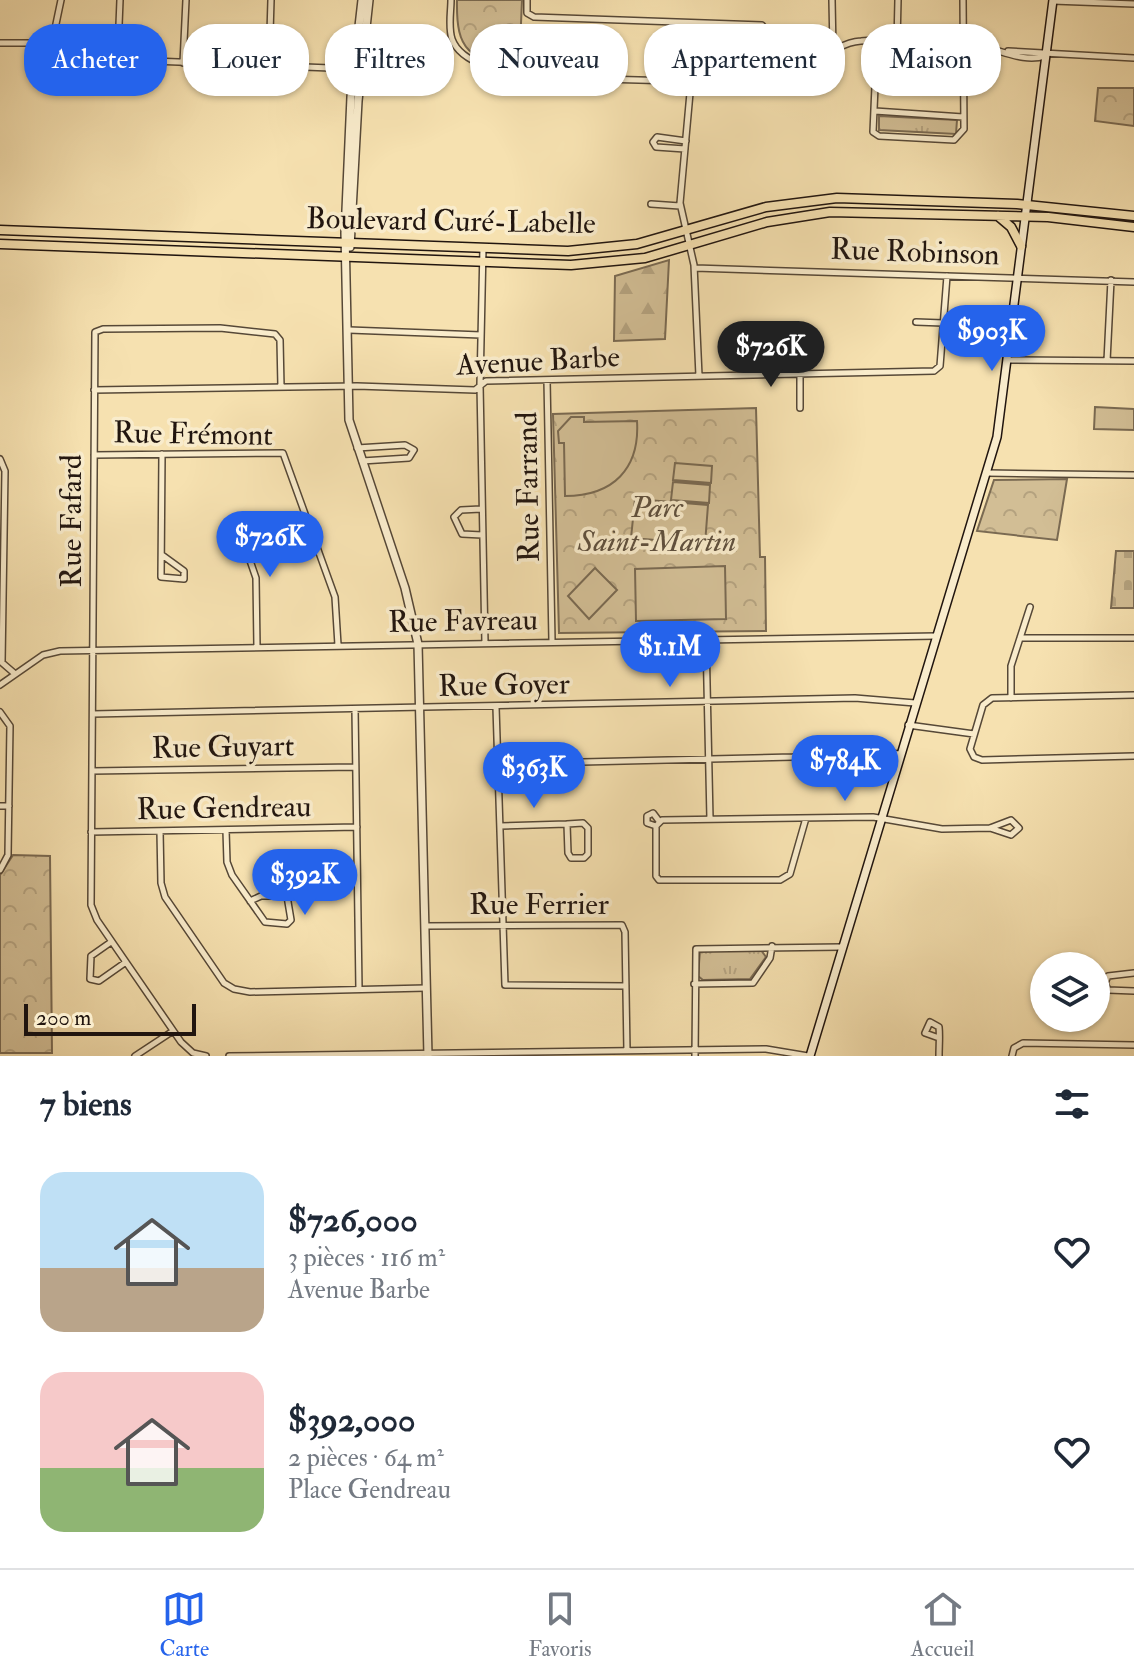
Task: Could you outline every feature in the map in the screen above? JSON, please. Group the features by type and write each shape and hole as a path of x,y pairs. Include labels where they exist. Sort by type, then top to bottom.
{"main road":[{"name":"Boulevard Curé-Labelle","path":"0,230 594,250 646,243 766,207 828,199 1027,205 1134,216"},
{"name":"Boulevard Curé-Labelle","path":"0,244 597,264 645,258 767,222 830,212 1025,216 1134,227"},
{"path":"997,216 1011,227 1021,246"},
{"path":"151,250 162,236"}],"street":[{"path":"0,43 52,43 61,0"},
{"path":"120,0 117,48 122,58 183,63"},
{"path":"185,24 186,0"},
{"path":"270,24 271,0"},
{"path":"361,24 362,0"},
{"path":"365,24 369,0"},
{"path":"451,0 451,31 455,45 470,57 497,69 536,77 644,80"},
{"path":"527,0 528,14 741,24"},
{"path":"831,24 832,0"},
{"path":"897,24 898,0"},
{"path":"963,0 964,24"},
{"path":"229,1056 627,1051 695,1053 771,1049 809,1056 1001,419 1053,0 1134,4"},
{"path":"1001,50 1033,60 1046,55 1134,58"},
{"path":"357,96 348,257 350,427 405,588 418,644 422,708 428,1054"},
{"path":"690,96 680,206 695,268 699,376"},
{"path":"875,96 873,132 879,136 954,140 964,129 963,96"},
{"path":"875,111 963,117"},
{"path":"685,149 656,147 653,143 657,137 686,141"},
{"path":"651,204 680,206"},
{"path":"483,248 480,385 485,643"},
{"name":"Rue Robinson","path":"695,268 1134,282"},
{"name":"Avenue Barbe","path":"94,390 349,386 475,390 486,381 936,370 940,366 947,276"},
{"path":"1107,361 1111,280"},
{"path":"916,322 943,323"},
{"name":"Rue Fafard","path":"206,1056 189,1051 173,1031 111,942 91,905 95,333 103,329 220,328 275,334 280,340 281,387"},
{"path":"349,330 481,335"},
{"path":"1009,360 1134,361"},
{"path":"800,374 800,408"},
{"name":"Rue Farrand","path":"547,380 552,641"},
{"path":"356,449 405,445 414,450 409,458 361,461"},
{"name":"Rue Frémont","path":"94,455 283,453 335,597 338,645"},
{"path":"162,454 161,578 184,579 184,571 162,555"},
{"path":"0,459 5,467 1,662 14,673"},
{"path":"987,473 1134,475"},
{"path":"481,509 461,510 454,517 462,534 482,535"},
{"path":"236,520 256,578 257,647"},
{"path":"1011,698 1011,666 1030,607"},
{"name":"Rue Favreau","path":"0,685 50,652 936,636"},
{"path":"1020,638 1134,638"},
{"path":"706,639 710,819"},
{"path":"1134,695 986,701 974,734 971,754 982,760 1134,756"},
{"name":"Rue Goyer","path":"92,714 859,698 915,703"},
{"path":"496,707 504,980 508,988 626,986"},
{"path":"355,709 359,989"},
{"path":"0,712 10,726 8,855 0,870"},
{"path":"908,725 974,734"},
{"path":"499,764 793,757 846,749 900,754"},
{"name":"Rue Guyart","path":"92,771 355,767"},
{"path":"0,806 9,806"},
{"path":"806,818 786,878 659,880 656,876 658,823 710,819 806,818 880,818 926,829 990,828 1012,835 1019,828 1010,820 990,828"},
{"path":"501,826 567,824 588,826 586,858 568,855 567,824"},
{"name":"Rue Gendreau","path":"91,832 357,827"},
{"path":"226,830 229,869 250,901 266,923 285,924 291,920 287,896 261,896 250,901"},
{"path":"160,831 163,892 227,985 250,992 427,988"},
{"name":"Rue Ferrier","path":"426,926 620,924 625,932 627,1051"},
{"path":"111,942 91,956 90,979 99,981 126,962"},
{"path":"694,984 753,983 770,958 772,946"},
{"path":"695,1053 694,954 699,947 841,947"},
{"path":"1134,973 1108,976 1105,983 1108,990 1134,991"},
{"path":"135,1056 173,1031"},
{"path":"939,1038 939,1056"},
{"path":"1012,1056 1014,1048 1023,1043 1134,1045"}],"green space":[{"path":"457,0 522,0 521,24 470,24 470,51 463,42 457,18"},
{"path":"1098,88 1134,88 1134,126 1095,121"},
{"path":"879,116 957,120 956,134 879,130"},
{"path":"669,260 665,339 614,341 615,276"},
{"path":"1095,407 1134,409 1134,430 1094,429"},
{"name":"Parc Saint-Martin","path":"756,408 760,557 765,557 766,631 559,633 553,414"},
{"path":"571,417 584,417 584,422 637,421 637,438 628,466 610,485 582,495 565,496 564,443 559,443 558,431"},
{"path":"675,463 712,466 711,483 673,480"},
{"path":"1067,479 1057,540 977,531 994,480"},
{"path":"673,482 710,485 709,503 671,500"},
{"path":"635,499 708,505 705,544 631,538"},
{"path":"1116,551 1134,551 1134,608 1111,608"},
{"path":"725,566 726,619 636,621 635,569"},
{"path":"595,568 617,590 589,619 568,596"},
{"path":"13,855 50,856 52,1053 0,1053 0,875"},
{"path":"761,950 766,957 750,979 703,980 698,976 700,951"}]}
